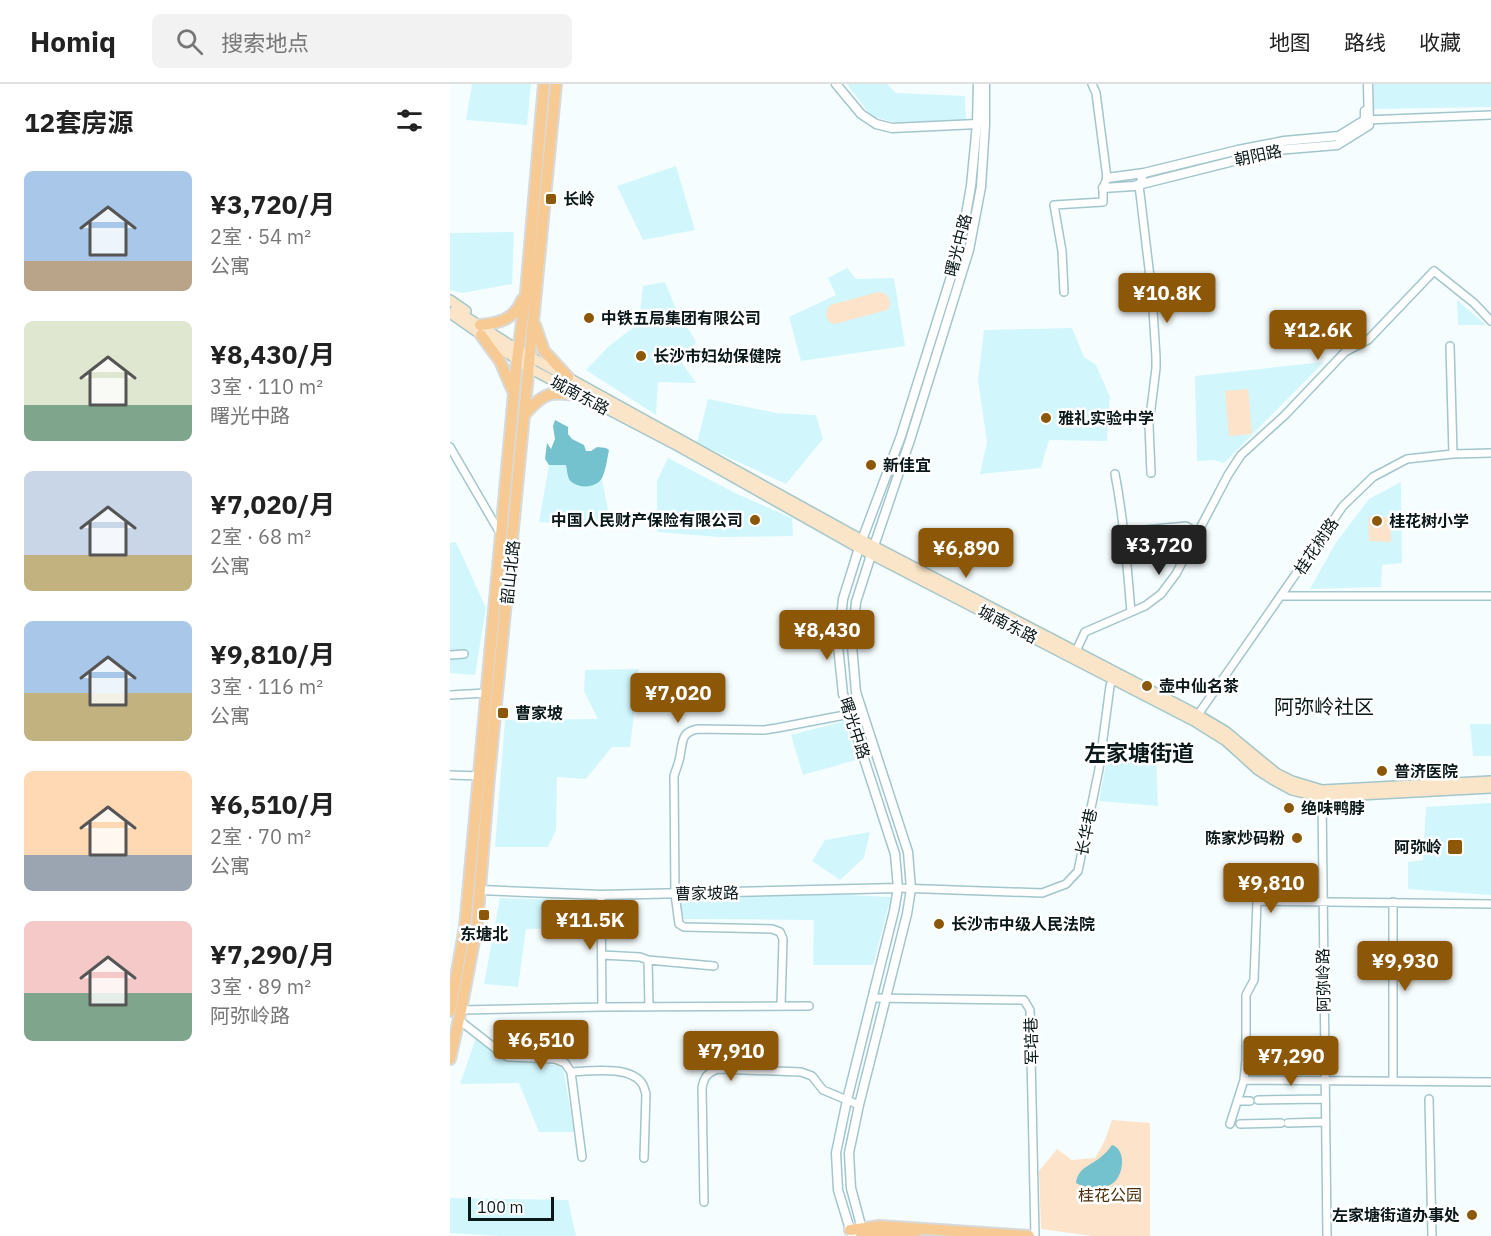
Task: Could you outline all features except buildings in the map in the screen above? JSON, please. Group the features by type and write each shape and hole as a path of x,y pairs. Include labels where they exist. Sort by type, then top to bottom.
{"main road":[{"name":"韶山北路","path":"457,1014 477,925 486,693 513,395 526,292 544,84"},
{"name":"韶山北路","path":"450,1059 525,414 556,84"},
{"path":"479,329 508,319 520,305 526,292"},
{"path":"450,300 463,309 479,329 500,361 513,395"},
{"name":"城南东路","path":"451,312 517,355 529,368 1113,678 1225,731 1276,773 1292,781 1322,790 1491,781"},
{"path":"534,321 544,351 568,377"},
{"name":"城南东路","path":"517,355 530,356 861,544"},
{"path":"525,414 537,400 556,392 584,396"},
{"name":"城南东路","path":"872,550 1076,651 1196,718 1232,745 1258,770 1292,790 1322,797 1491,788"},
{"path":"856,1234 880,1226 1029,1236"},
{"path":"856,1234 915,1236"}],"street":[{"path":"836,84 861,114 876,124 892,128 977,124"},
{"name":"曙光中路","path":"856,1234 838,1190 836,1153 898,888 895,854 843,694 838,646 843,599 901,436 960,248 971,186 978,84"},
{"name":"曙光中路","path":"856,1234 849,1154 907,914 911,889 908,852 856,692 852,646 856,602 969,250 981,187 985,84"},
{"path":"1064,292 1062,251 1054,205 1103,202 1103,188 1107,178 1096,93 1092,84"},
{"path":"1366,84 1367,120 1491,116"},
{"name":"朝阳路","path":"1103,188 1139,185 1277,150 1337,145 1369,125 1367,120 1339,136 1238,150 1144,173 1107,178"},
{"path":"1144,173 1139,185 1152,294 1156,357 1149,425 1151,473"},
{"path":"1076,651 1085,632 1145,606 1161,594 1176,574 1228,475 1241,455 1285,415 1345,352 1368,340 1434,271 1474,303 1491,321"},
{"path":"1450,346 1453,454"},
{"path":"450,447 501,534"},
{"name":"桂花树路","path":"1196,718 1343,506 1373,477 1407,459 1491,453"},
{"path":"1115,474 1124,532 1131,612"},
{"path":"1124,532 1186,526 1197,532"},
{"path":"1281,596 1491,596"},
{"path":"450,655 464,654"},
{"name":"长华巷","path":"898,888 1042,892 1066,884 1078,871 1099,769 1113,678"},
{"path":"450,695 486,693"},
{"path":"781,1006 783,939 780,932 772,929 684,927 679,924 675,894 674,776 682,743 690,730 777,729 850,714"},
{"path":"450,775 484,777"},
{"name":"阿弥岭路","path":"1322,797 1327,1236"},
{"name":"曹家坡路","path":"480,890 602,895 898,888"},
{"path":"602,895 602,1007"},
{"path":"1230,1124 1244,1080 1246,995 1254,980 1257,901 1491,904"},
{"path":"1393,902 1393,1081"},
{"path":"602,955 714,966"},
{"path":"648,960 649,1007"},
{"name":"军培巷","path":"872,998 1024,1000 1030,1010 1035,1236"},
{"path":"457,1014 602,1007 809,1006"},
{"path":"457,1014 508,1057 555,1059 565,1063 571,1072 582,1157"},
{"path":"704,1202 702,1088 704,1078 709,1072 718,1069 801,1072 812,1076 823,1090 859,1105"},
{"path":"571,1072 611,1070 636,1078 642,1084 646,1094 644,1158"},
{"path":"1244,1080 1491,1082"},
{"path":"1238,1101 1325,1099"},
{"path":"1429,1099 1432,1236"},
{"path":"1240,1124 1325,1122"}],"shaded area":[{"path":"472,84 531,84 527,125 466,120"},
{"path":"847,84 887,84 896,93 965,96 966,121 893,122 871,116"},
{"path":"1374,84 1491,84 1491,107 1374,109"},
{"path":"676,166 695,230 643,240 617,186"},
{"path":"514,232 512,284 462,293 450,290 450,233"},
{"path":"847,268 856,279 894,278 905,346 801,361 789,317 836,295 828,278"},
{"path":"665,282 674,304 696,342 682,363 696,383 658,382 656,415 586,370 608,347 639,323 643,286"},
{"path":"1457,300 1486,325 1458,325"},
{"name":"雅礼实验中学","path":"1072,328 1084,357 1096,365 1110,397 1107,441 1049,440 1041,468 980,474 987,442 978,380 984,330"},
{"path":"1324,362 1224,463 1214,460 1197,461 1195,376"},
{"path":"708,399 776,413 816,415 823,439 786,484 697,443"},
{"path":"668,458 737,494 792,518 793,536 719,537 657,532 657,481"},
{"path":"549,465 567,465 568,477 594,486 602,480 608,510 591,525 539,522"},
{"name":"桂花树小学","path":"1401,482 1402,563 1382,565 1381,587 1310,589 1335,544 1369,499"},
{"path":"456,542 486,608 475,675 450,673 450,543"},
{"path":"638,669 630,747 612,747 586,779 557,777 556,830 548,847 495,847 505,720 598,719 584,691 585,670"},
{"path":"845,721 856,760 803,775 791,735"},
{"path":"1470,724 1491,724 1491,756 1473,756"},
{"path":"1108,754 1156,754 1158,806 1099,801"},
{"path":"1491,803 1491,895 1408,889 1408,862 1423,860 1426,807"},
{"path":"870,832 864,858 840,880 812,861 825,840"},
{"path":"827,894 891,897 873,965 813,965 814,920 684,919 679,899"},
{"path":"500,898 595,901 595,927 526,929 518,987 484,984"},
{"path":"477,1035 508,1057 563,1067 574,1132 539,1132 519,1083 460,1084"},
{"path":"450,1198 568,1200 576,1236 499,1236 450,1233"}],"green space":[{"path":"878,292 885,293 888,297 890,304 887,310 835,324 827,319 830,305"},
{"path":"1248,389 1252,434 1229,436 1225,391"},
{"path":"1368,517 1390,517 1391,542 1369,541"},
{"name":"桂花公园","path":"1112,1120 1150,1123 1150,1236 1092,1236 1041,1229 1039,1171 1057,1149 1072,1160 1095,1158"}],"water":[{"path":"555,420 568,427 568,434 572,439 584,445 586,451 597,447 609,450 599,482 591,486 576,485 569,479 566,465 549,465 545,459 547,443 551,449 555,439 553,426"},
{"path":"1112,1145 1119,1151 1122,1160 1117,1179 1108,1186 1098,1188 1076,1183 1079,1173 1103,1155"}],"place":[{"name":"长岭","path":"551,199"},
{"name":"中铁五局集团有限公司","path":"589,318"},
{"name":"长沙市妇幼保健院","path":"641,356"},
{"name":"雅礼实验中学","path":"1046,418"},
{"name":"新佳宜","path":"871,465"},
{"name":"中国人民财产保险有限公司","path":"755,520"},
{"name":"桂花树小学","path":"1377,521"},
{"name":"壶中仙名茶","path":"1147,686"},
{"name":"曹家坡","path":"503,713"},
{"name":"普济医院","path":"1382,771"},
{"name":"绝味鸭脖","path":"1289,808"},
{"name":"陈家炒码粉","path":"1297,838"},
{"name":"阿弥岭","path":"1455,847"},
{"name":"东塘北","path":"484,915"},
{"name":"长沙市中级人民法院","path":"939,924"},
{"name":"左家塘街道办事处","path":"1472,1215"}],"district":[{"name":"阿弥岭社区","path":"1324,706"},
{"name":"左家塘街道","path":"1139,752"}]}
